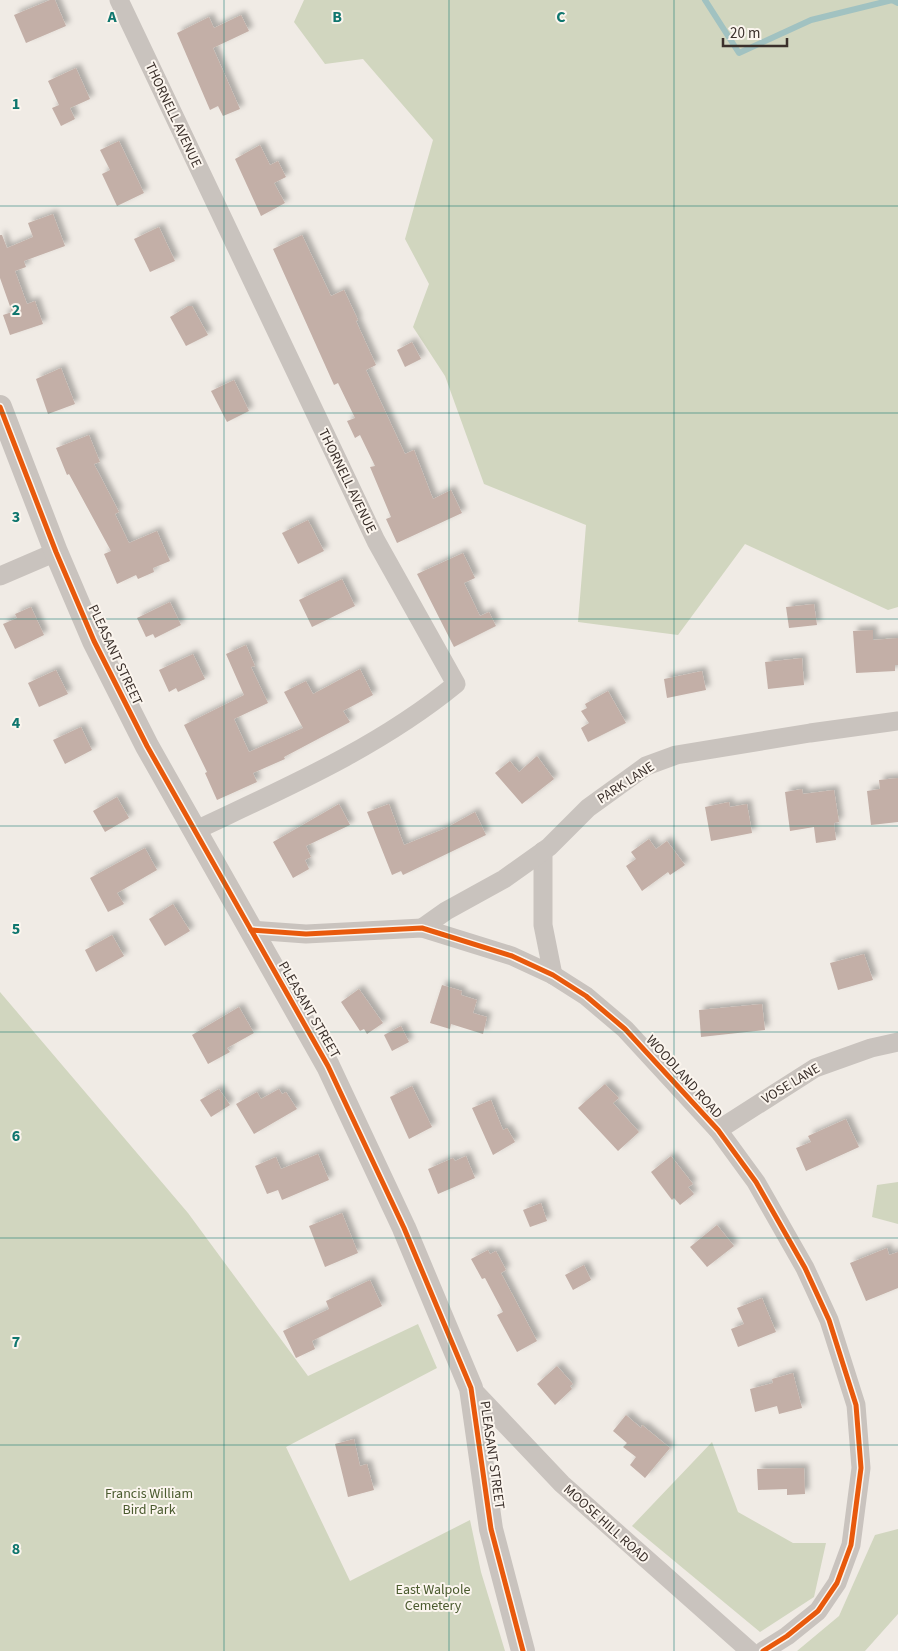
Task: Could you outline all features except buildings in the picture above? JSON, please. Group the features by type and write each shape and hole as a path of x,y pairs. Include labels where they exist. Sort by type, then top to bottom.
{"street":[{"name":"THORNELL AVENUE","path":"119,0 376,541 456,684 425,709 322,771 194,831"},
{"name":"PLEASANT STREET","path":"0,407 56,552 110,673 194,831 328,1066 404,1228 471,1388 491,1529 522,1651"},
{"path":"0,576 56,552"},
{"name":"PARK LANE","path":"422,928 446,911 504,879 543,851 588,808 646,766 669,758 802,734 898,721"},
{"path":"543,851 543,925 553,975"},
{"name":"WOODLAND ROAD","path":"251,930 306,934 422,928 512,956 553,975 586,996 625,1029 718,1130 771,1205 805,1268 829,1320 856,1405 861,1468 851,1544 840,1575 818,1611 787,1636 763,1651"},
{"name":"VOSE LANE","path":"718,1130 815,1068 871,1048 898,1042"},
{"name":"MOOSE HILL ROAD","path":"471,1388 562,1484 750,1651"}],"green space":[{"path":"304,0 898,0 898,607 888,610 745,544 678,635 578,622 586,525 484,484 445,376 413,327 429,284 405,239 433,140 363,59 325,64 294,22"},
{"name":"Francis William Bird Park","path":"0,992 188,1213 308,1376 418,1324 437,1368 286,1447 350,1581 470,1520 481,1572 505,1651 0,1651"},
{"path":"898,1182 898,1224 872,1217 877,1185"},
{"path":"712,1442 738,1512 793,1543 826,1543 814,1597 760,1632 632,1526"},
{"path":"898,1529 898,1614 865,1651 797,1651 839,1616 875,1535"}],"waterway":[{"path":"705,0 739,53 811,20 892,0 898,3"}],"cycle path":[{"path":"0,407 56,552 94,641 147,746 328,1066 404,1228 471,1388 491,1529 523,1651"},
{"path":"251,930 306,934 422,928 512,956 553,975 586,996 625,1029 718,1130 756,1182 805,1268 829,1320 856,1405 861,1468 851,1545 837,1583 818,1611 787,1636 763,1651"}],"park label":[{"name":"East Walpole Cemetery","path":"433,1598"}]}
